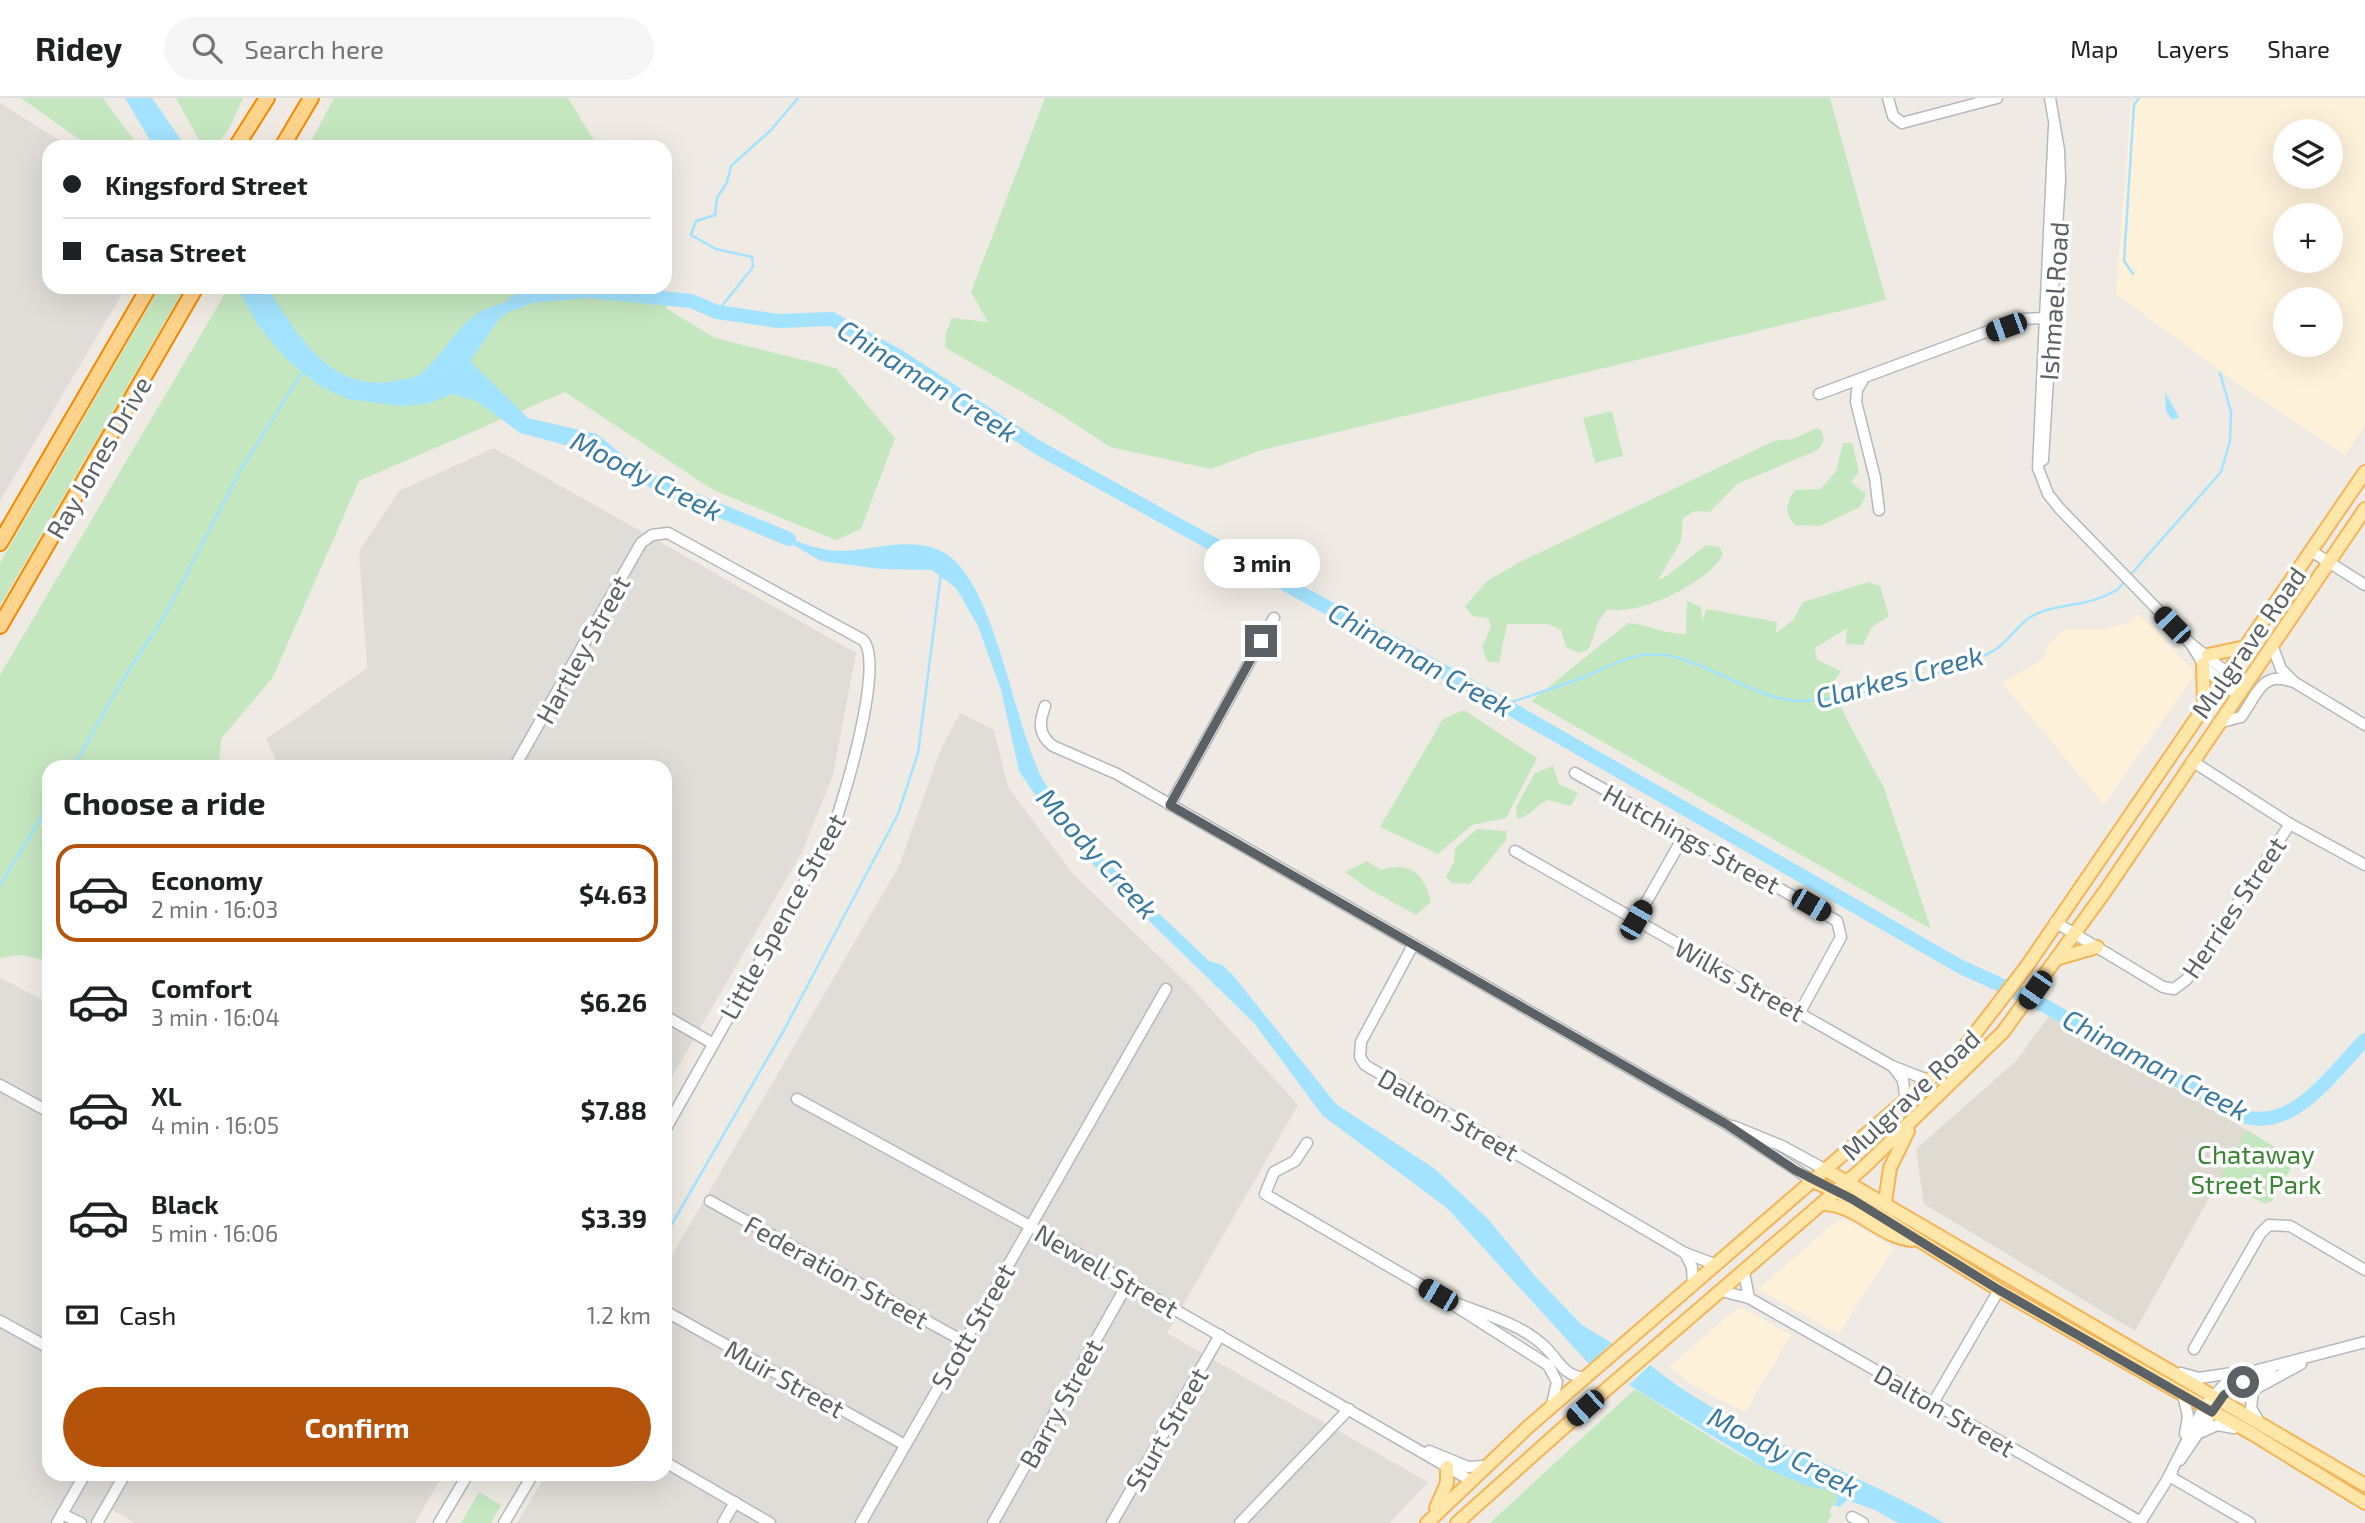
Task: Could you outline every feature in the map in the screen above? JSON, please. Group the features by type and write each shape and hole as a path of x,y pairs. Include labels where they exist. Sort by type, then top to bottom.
{"highway":[{"path":"240,140 267,98"},
{"path":"286,140 311,98"},
{"name":"Ray Jones Drive","path":"0,542 145,294"},
{"name":"Ray Jones Drive","path":"0,626 192,294"}],"main road":[{"name":"Mulgrave Road","path":"1430,1519 1484,1466 1906,1103 1972,1040 2015,982 2365,472"},
{"name":"Mulgrave Road","path":"1457,1523 1848,1181 1983,1055 2025,1005 2059,958 2365,509"},
{"path":"2204,706 2205,659 2245,647"},
{"path":"2059,958 2097,947"},
{"path":"1885,1202 1890,1168 1913,1122"},
{"path":"1826,1170 1885,1202 2133,1352 2211,1404 2365,1485"},
{"path":"1813,1181 1836,1191 1999,1290 2183,1395 2211,1404"},
{"path":"1822,1204 1840,1205 1899,1239 1916,1240"},
{"path":"2255,1428 2365,1503"},
{"path":"1430,1519 1447,1483 1447,1467"},
{"path":"1470,1479 1491,1492"}],"street":[{"path":"1888,98 1893,117 1902,123 1997,98"},
{"name":"Ishmael Road","path":"2050,98 2054,126 2052,258 2036,455 2042,477 2053,501 2205,659 2241,690"},
{"path":"1819,394 2006,327 2046,320"},
{"path":"1864,377 1857,390 1856,402 1880,510"},
{"name":"Little Spence Street","path":"652,535 668,533 863,640 869,649 870,667 845,798 830,837 672,1117"},
{"name":"Hartley Street","path":"518,760 641,543 652,535"},
{"path":"2311,551 2365,585"},
{"path":"1170,805 1274,618"},
{"path":"2272,645 2281,669 2294,682 2365,725"},
{"path":"2218,723 2241,717 2269,679 2277,677 2294,682"},
{"path":"1045,706 1040,726 1048,743 1117,774 1726,1124 1813,1181"},
{"path":"2192,761 2290,824 2365,864"},
{"name":"Hutchings Street","path":"1575,773 1834,919 1841,928 1840,938 1800,1012"},
{"name":"Herries Street","path":"2097,947 2163,988 2174,989 2187,979 2290,824"},
{"path":"1636,920 1685,834"},
{"name":"Wilks Street","path":"1515,851 1892,1066 1930,1082"},
{"path":"2055,922 2097,947"},
{"name":"Dalton Street","path":"1413,945 1366,1031 1360,1058 1375,1072 1441,1108 1685,1253 1717,1265"},
{"name":"Scott Street","path":"861,1521 1166,989"},
{"path":"672,1020 712,1043"},
{"path":"1892,1066 1903,1080 1906,1103"},
{"path":"0,1085 42,1108"},
{"name":"Newell Street","path":"797,1099 1030,1226 1470,1479"},
{"path":"1726,1124 1782,1146 1826,1170"},
{"path":"1307,1143 1295,1161 1274,1172 1265,1194 1438,1295 1549,1366 1557,1378 1558,1391 1551,1407"},
{"name":"Federation Street","path":"710,1201 963,1341"},
{"path":"2194,1349 2260,1234 2269,1225 2290,1226 2365,1270"},
{"path":"1685,1253 1692,1268 1693,1286"},
{"path":"1744,1272 1749,1298"},
{"name":"Barry Street","path":"993,1523 1128,1283"},
{"path":"1933,1403 1999,1290"},
{"name":"Dalton Street","path":"1721,1292 1749,1298 2141,1522"},
{"path":"1438,1295 1504,1321 1547,1348 1561,1369 1585,1378"},
{"name":"Muir Street","path":"672,1315 905,1445"},
{"path":"0,1321 42,1345"},
{"name":"Sturt Street","path":"1112,1523 1220,1335"},
{"path":"2133,1352 2194,1378 2277,1366 2365,1342"},
{"path":"1538,1358 1543,1356 1547,1348"},
{"path":"2195,1438 2217,1425 2255,1428 2251,1408 2253,1390 2321,1354"},
{"path":"2141,1522 2195,1438 2211,1404 2236,1385 2277,1366"},
{"path":"2181,1448 2225,1380 2243,1371"},
{"path":"2169,1476 2181,1448 2188,1421 2183,1395"},
{"path":"1240,1523 1349,1409"},
{"name":"Newell Street","path":"1415,1446 1468,1467 1484,1466"},
{"path":"672,1466 770,1523"},
{"path":"2169,1476 2250,1523"},
{"path":"81,1481 59,1519 81,1523"},
{"path":"97,1523 121,1481"},
{"path":"439,1523 464,1481"},
{"path":"504,1523 528,1481"},
{"path":"723,1523 735,1502"},
{"path":"1852,1517 1863,1523"}],"shaded area":[{"path":"2136,98 2365,98 2365,426 2345,455 2238,384 2116,294 2131,104"},
{"path":"0,103 59,140 42,140 42,294 122,294 0,501"},
{"path":"494,448 856,653 833,775 802,852 672,1077 672,760 276,760 266,739 367,668 359,551 399,491"},
{"path":"2138,614 2192,669 2193,677 2104,805 2002,683 2042,660 2050,642 2066,629 2106,629 2128,623"},
{"path":"960,713 994,730 1008,787 1074,875 1192,988 1298,1105 1167,1333 1428,1482 1390,1523 517,1523 542,1481 672,1481 672,1255 899,866 940,751"},
{"path":"0,977 42,1000 42,1481 439,1481 415,1523 135,1523 110,1509 102,1523 0,1523"},
{"path":"2049,1016 2247,1130 2135,1331 1924,1204 1916,1149 2016,1061"},
{"path":"1838,1220 1846,1220 1894,1248 1839,1334 1758,1289"},
{"path":"1742,1308 1791,1335 1745,1412 1690,1384 1669,1367 1736,1309"}],"green space":[{"path":"21,98 103,98 134,140 80,140"},
{"path":"176,98 243,98 221,140 199,140"},
{"path":"334,98 568,98 594,140 312,140"},
{"path":"1045,98 1830,98 1886,300 1259,451 1211,469 1110,447 1060,414 946,348 945,336 952,318 988,322 971,292"},
{"path":"156,294 181,294 0,606 0,563"},
{"path":"225,294 663,294 667,309 715,338 836,368 895,438 861,529 836,540 713,490 565,392 359,481 273,677 221,739 219,760 42,760 42,960 21,955 0,958 0,675"},
{"path":"1612,411 1623,456 1595,463 1583,418"},
{"path":"1817,428 1822,431 1824,440 1818,450 1737,484 1710,512 1695,511 1683,518 1681,541 1658,580 1706,545 1719,547 1723,554 1704,576 1672,595 1637,608 1608,609 1599,620 1589,649 1579,653 1566,647 1561,630 1548,624 1507,624 1499,663 1487,661 1482,647 1491,627 1488,618 1472,616 1465,606 1487,581 1520,562 1774,441 1793,439"},
{"path":"1843,443 1852,443 1859,472 1851,482 1866,494 1860,507 1820,526 1795,525 1788,512 1792,495 1795,490 1821,489 1836,471"},
{"path":"1869,582 1880,586 1889,616 1872,627 1863,645 1846,644 1847,628 1815,648 1817,660 1841,671 1833,683 1845,716 1884,788 1931,929 1531,701 1628,623 1686,634 1687,601 1701,607 1702,622 1706,609 1777,622 1776,633 1793,620 1803,602"},
{"path":"1464,710 1537,758 1506,818 1472,825 1438,854 1380,827 1443,719"},
{"path":"1553,766 1559,784 1578,793 1571,806 1548,800 1517,819 1516,807 1535,773"},
{"path":"1477,829 1507,831 1506,840 1470,884 1452,883 1446,877 1454,862 1455,848"},
{"path":"1367,861 1381,870 1400,867 1414,872 1424,884 1431,902 1416,915 1369,889 1345,872"},
{"name":"Chataway Street Park","path":"2247,1130 2296,1160 2272,1201 2265,1204 2219,1179"},
{"path":"1635,1389 1755,1463 1781,1475 1834,1491 1838,1498 1829,1512 1832,1514 1827,1523 1490,1523"},
{"path":"479,1492 501,1505 491,1523 461,1523"}],"water":[{"path":"125,98 152,98 181,140 150,140"},
{"path":"241,294 272,294 304,341 334,369 352,378 372,382 395,381 417,376 461,328 481,311 530,296 499,319 470,361 528,418 597,434 660,486 591,452 520,433 478,402 453,394 427,404 401,406 347,399 320,386 288,361 259,327"},
{"path":"2165,392 2179,417 2172,420 2166,411"},
{"path":"771,532 838,551 904,544 931,547 943,552 961,568 977,592 990,623 1033,757 1044,782 1077,828 1120,875 1209,961 1222,965 1232,974 1336,1104 1435,1169 1488,1219 1535,1276 1582,1325 1612,1343 1589,1364 1447,1208 1323,1116 1254,1023 1112,885 1055,824 1019,771 1001,690 978,626 956,588 932,570 881,569 821,561"},
{"path":"1650,1365 1720,1412 1944,1523 1898,1523 1875,1510 1847,1500 1840,1507 1834,1505 1838,1498 1833,1491 1810,1487 1763,1467 1629,1385"}],"waterway":[{"path":"717,312 753,267 752,257 716,249 691,235 696,221 715,215 717,198 727,182 731,166 771,130 798,98"},
{"name":"Clarkes Creek","path":"2133,274 2124,261 2134,105 2139,98"},
{"name":"Chinaman Creek","path":"514,303 530,296 554,294"},
{"name":"Chinaman Creek","path":"620,294 691,301 717,312 778,321 832,319 900,357 1037,447 1504,705 1961,967 2036,1001 2240,1115 2259,1119 2294,1109 2325,1084 2365,1040"},
{"path":"77,760 122,681 164,617 240,471 303,371"},
{"name":"Clarkes Creek","path":"1504,705 1642,655 1664,655 1681,659 1770,696 1804,701 1873,690 1928,676 1976,659 1999,647 2033,615 2087,602 2117,590 2221,472 2230,441 2231,412 2220,373"},
{"name":"Moody Creek","path":"645,476 660,486 789,539"},
{"path":"672,1224 784,1030 898,814 918,753 941,573"},
{"path":"0,885 42,816"}],"route":[{"path":"1261,641 1170,805 1726,1124 1813,1181 1852,1199 1999,1290 2212,1412 2224,1395 2243,1382"}]}
